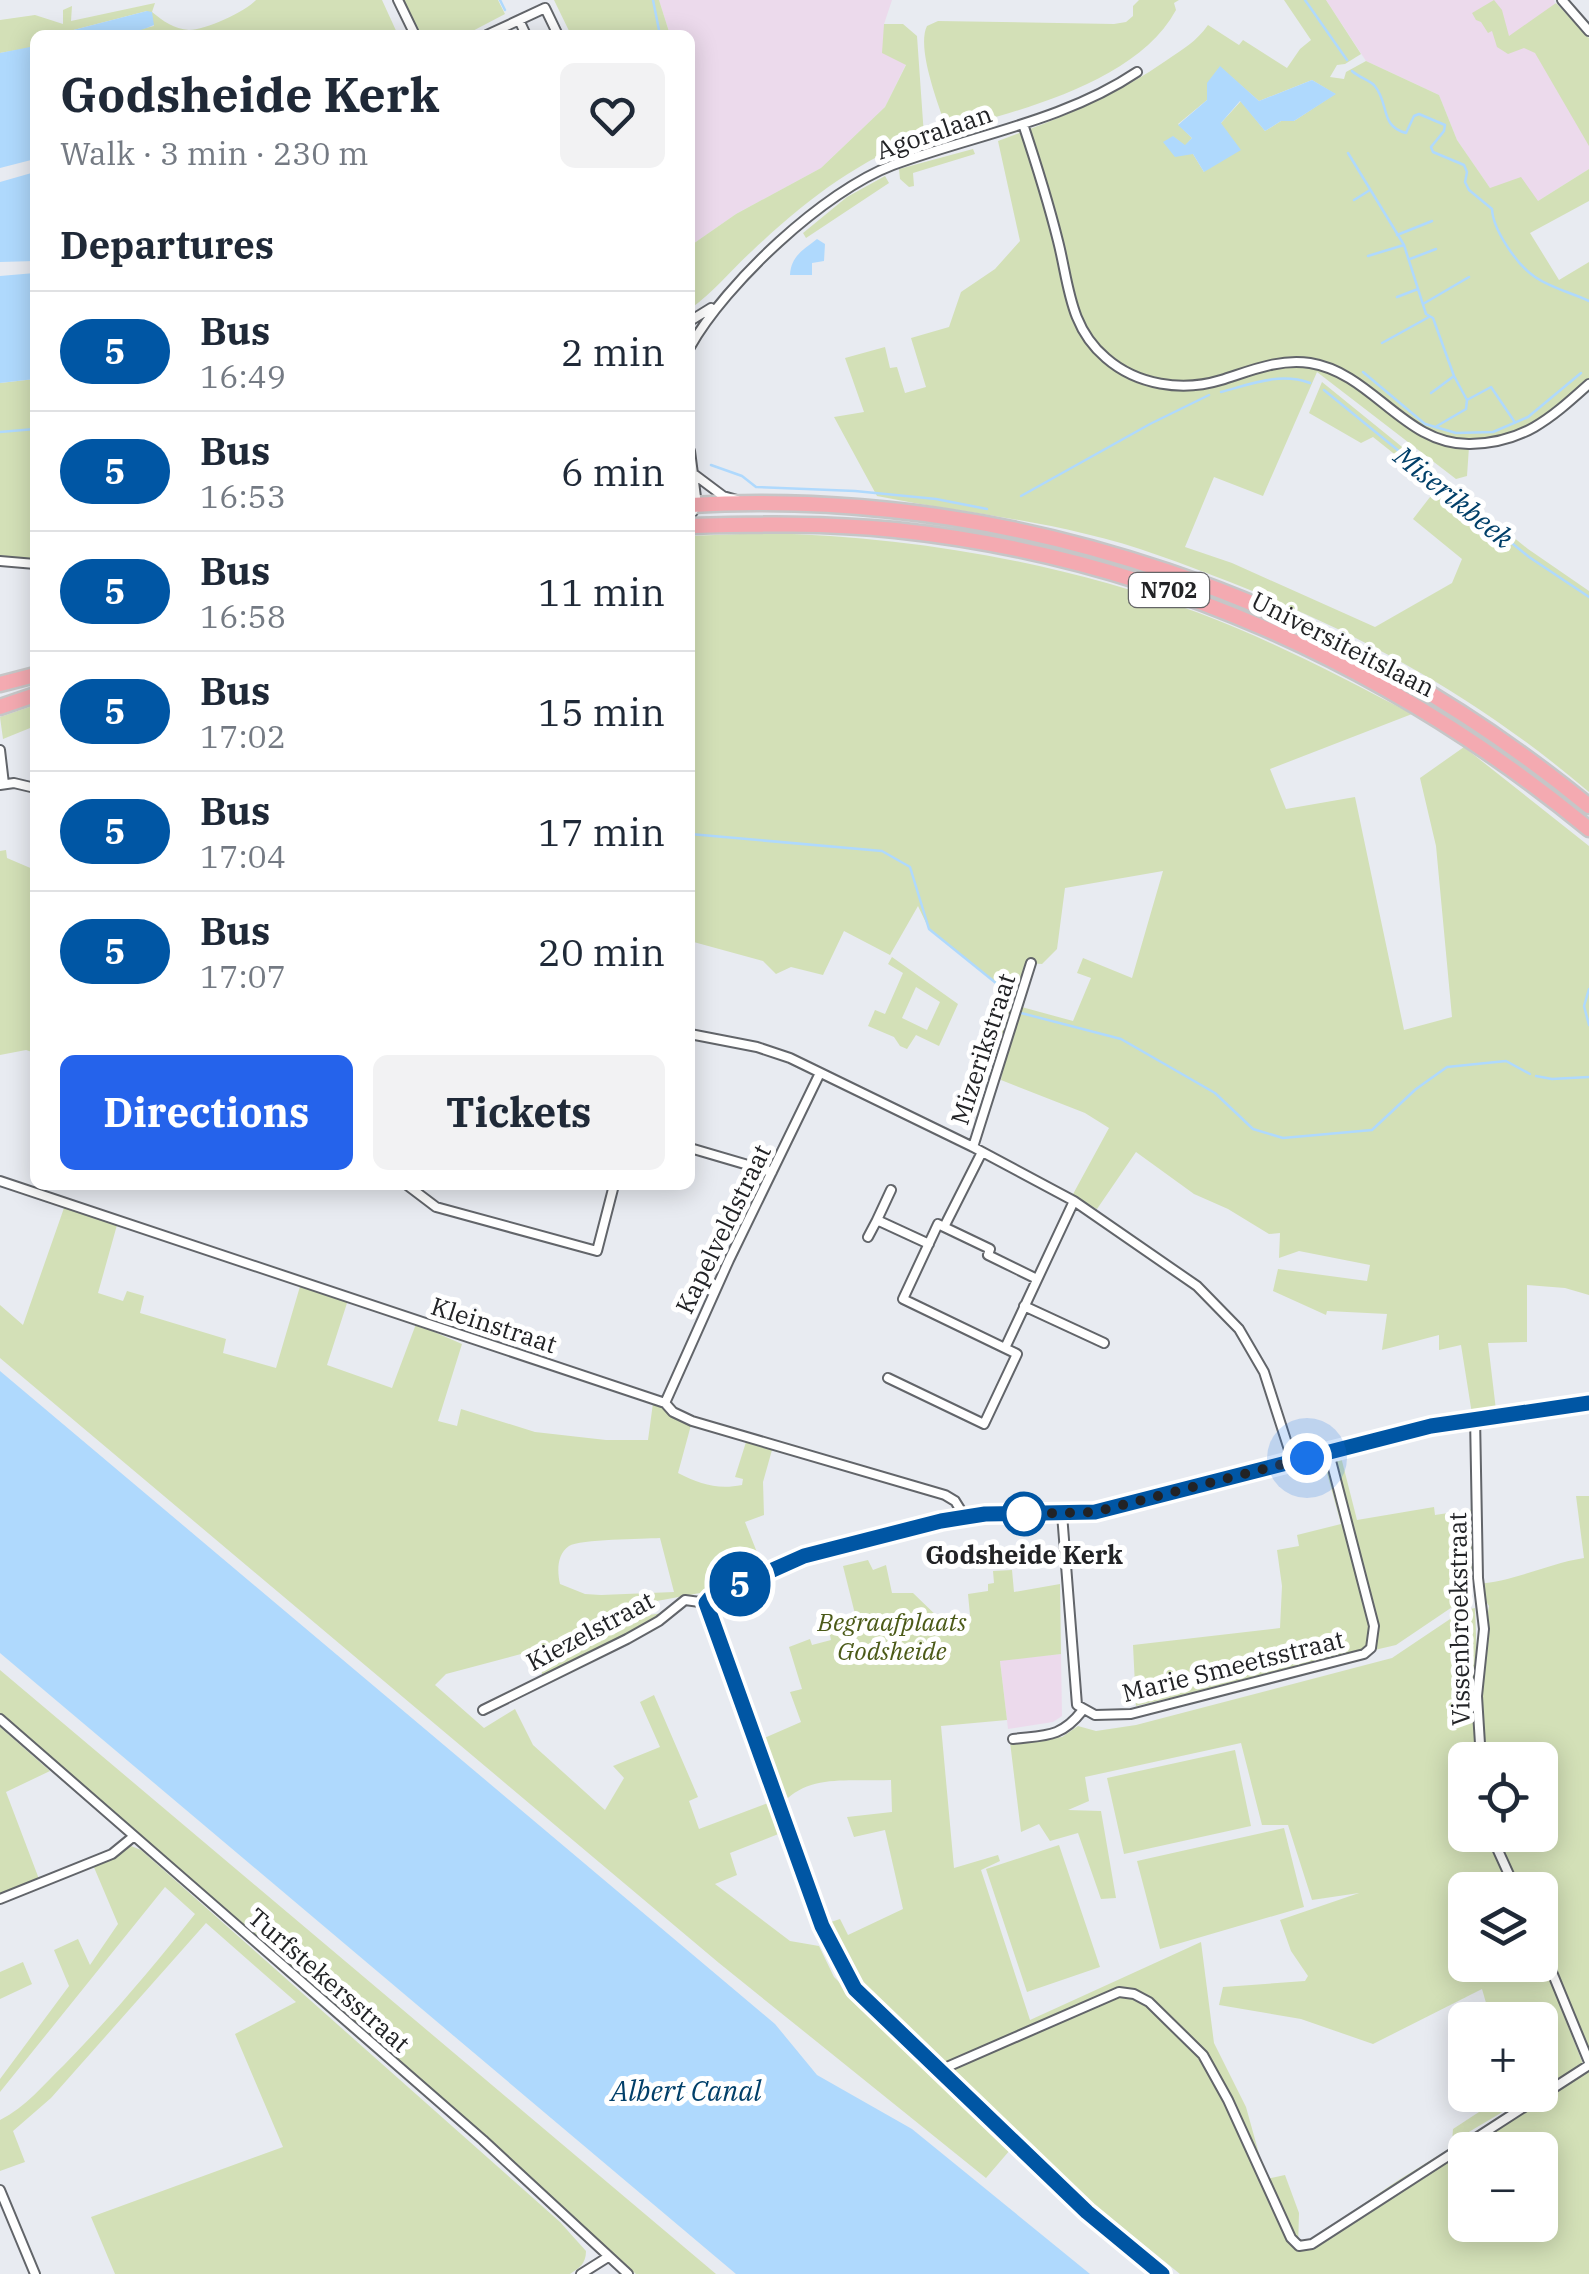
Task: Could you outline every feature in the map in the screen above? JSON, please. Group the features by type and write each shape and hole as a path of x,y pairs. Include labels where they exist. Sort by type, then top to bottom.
{"highway":[{"name":"Universiteitslaan","path":"695,508 751,503 867,507 984,522 1097,548 1256,603 1375,660 1470,717 1589,806"},
{"name":"Universiteitslaan","path":"695,526 807,525 958,538 1068,560 1146,582 1250,620 1332,658 1459,730 1589,829"},
{"path":"0,684 30,676"},
{"path":"0,707 30,697"}],"street":[{"path":"398,0 413,30"},
{"path":"1562,0 1589,32"},
{"path":"497,30 545,8 556,30"},
{"path":"518,20 523,30"},
{"name":"Agoralaan","path":"695,338 720,302 800,225 850,188 889,166 1023,124 1096,96 1137,72"},
{"path":"1023,124 1060,247 1072,312 1087,339 1127,373 1175,385 1215,382 1290,361 1324,366 1362,385 1412,426 1443,440 1468,444 1530,432 1589,384"},
{"name":"Agoralaan","path":"695,319 720,302"},
{"name":"Agoralaan","path":"695,331 702,325"},
{"path":"695,474 723,496 751,503"},
{"path":"0,561 30,564"},
{"path":"1459,730 1470,717"},
{"path":"0,750 2,784 30,787"},
{"name":"Mizerikstraat","path":"1005,1348 903,1299 938,1224 944,1227 977,1149 1031,963"},
{"path":"695,1035 758,1047 977,1149 1074,1201 1198,1286 1240,1330 1264,1372 1293,1462"},
{"name":"Kapelveldstraat","path":"665,1403 820,1073"},
{"path":"695,1149 772,1172"},
{"name":"Kleinstraat","path":"0,1182 665,1403 692,1421 946,1495 955,1500 965,1517"},
{"path":"413,1190 436,1207 596,1251 613,1190"},
{"path":"868,1236 891,1190"},
{"path":"888,1378 984,1424 1017,1354 1005,1348 1074,1201"},
{"path":"877,1220 929,1244"},
{"path":"944,1227 990,1249 988,1255 1037,1279"},
{"path":"1024,1306 1104,1344"},
{"name":"Kiezelstraat","path":"483,1710 627,1639 660,1621 680,1603 706,1603 804,1556 965,1517 1095,1512 1475,1417 1589,1403"},
{"name":"Vissenbroekstraat","path":"1475,1417 1478,1578 1484,1629 1477,1696 1481,1742"},
{"name":"Marie Smeetsstraat","path":"1082,1711 1094,1716 1132,1714 1364,1654 1370,1648 1374,1626 1329,1453"},
{"path":"1014,1738 1058,1734 1082,1711 1075,1698 1062,1514"},
{"path":"706,1603 822,1926 855,1989 1087,2212 1162,2274"},
{"name":"Turfstekersstraat","path":"0,1719 482,2140 628,2274"},
{"path":"0,1899 112,1854 134,1836"},
{"path":"940,2070 1118,1992 1141,1997 1180,2029 1202,2055 1228,2100 1290,2238 1299,2246 1312,2244 1589,2064 1556,1982"},
{"path":"0,2190 35,2274"},
{"path":"581,2274 608,2257"}],"shaded area":[{"path":"659,0 892,0 884,24 906,64 885,107 821,168 736,214 695,243 695,30 668,30"},
{"path":"1326,0 1554,0 1589,127 1589,169 1538,201 1490,188 1457,140 1439,95 1366,61"},
{"path":"1061,1654 1062,1716 1053,1722 1008,1729 1000,1660"}],"green space":[{"path":"256,0 382,0 396,30 189,30 243,10"},
{"path":"403,0 498,0 505,14 475,30 418,30"},
{"path":"554,0 659,0 668,30 569,30"},
{"path":"1139,0 1179,0 1158,35 1106,75 1041,103 947,130 926,62 927,26 938,21 1114,24 1133,16 1133,6"},
{"path":"1284,0 1326,0 1361,54 1337,65 1330,77 1344,79 1346,72 1366,61 1439,95 1457,140 1490,188 1521,177 1538,201 1589,169 1589,201 1530,233 1559,280 1589,262 1589,380 1525,431 1469,447 1467,476 1456,479 1317,372 1263,496 1214,477 1185,547 1232,563 1375,627 1452,583 1462,559 1413,519 1437,488 1373,437 1361,443 1309,413 1322,382 1528,549 1589,591 1589,792 1505,727 1418,672 1328,624 1230,582 1104,538 877,496 834,417 864,412 845,358 885,347 890,368 897,367 905,393 926,387 911,338 949,327 961,292 995,269 1020,241 998,141 1127,85 1184,49 1208,25 1239,45 1243,40 1287,68 1311,40","holes":["1220,67 1259,101 1312,80 1335,94 1294,121 1281,121 1265,131 1241,101 1221,123 1204,172 1193,154 1173,136 1185,146 1192,138 1178,124 1207,100 1208,83"]},
{"path":"1494,0 1502,10 1509,36 1556,3 1589,38 1589,146 1535,53 1524,48 1508,54 1497,47 1492,31 1488,33 1476,20 1472,13"},
{"path":"155,3 152,12 189,30 137,30 154,26 147,11 73,30 30,30 30,50 0,53 0,20 35,15 63,24 63,10 72,6 71,21"},
{"path":"884,24 903,24 917,36 924,136 853,170 811,200 695,305 695,243 736,214 821,168 885,107 906,65 882,53"},
{"path":"973,149 975,154 913,173 914,186 909,187 900,179 899,169"},
{"path":"885,176 889,183 806,238 803,233 847,197"},
{"path":"30,380 30,560 0,555 0,383"},
{"path":"822,535 986,555 1147,595 1227,624 1412,714 1270,769 1286,809 1355,797 1404,1030 1452,1017 1436,846 1420,778 1464,747 1589,846 1589,1295 1565,1288 1527,1285 1527,1342 1488,1343 1496,1410 1472,1414 1461,1345 1439,1350 1439,1335 1382,1350 1387,1314 1327,1311 1326,1315 1273,1291 1278,1269 1367,1281 1370,1265 1299,1251 1279,1258 1280,1233 1269,1234 1194,1194 1136,1152 1097,1209 1072,1196 1109,1128 1085,1113 1001,1080 1002,1073 993,1071 1005,1035 999,1034 1010,995 929,929 918,906 890,955 844,931 823,975 791,967 776,974 763,961 695,942 695,536","holes":["1163,871 1132,978 1083,958 1077,973 1091,978 1073,1021 1018,1006 1028,963 1042,964 1057,949 1065,888"]},
{"path":"30,707 30,728 3,739 0,717"},
{"path":"6,850 7,858 30,868 30,1051 0,1055 0,851"},
{"path":"892,957 958,1004 939,1046 916,1035 907,1049 894,1037 868,1026 875,1010 885,1014 903,973 888,964","holes":["916,987 940,1002 927,1030 902,1018"]},
{"path":"64,1208 117,1225 98,1293 123,1301 127,1291 144,1296 140,1313 226,1339 223,1353 276,1368 301,1283 348,1300 327,1365 392,1388 416,1324 462,1344 438,1421 457,1426 461,1409 535,1432 648,1440 653,1403 691,1425 678,1473 717,1486 742,1485 743,1479 735,1477 746,1442 772,1450 763,1482 764,1515 745,1522 762,1565 700,1593 614,1609 623,1627 663,1613 612,1644 543,1676 532,1651 446,1674 435,1685 484,1728 515,1709 533,1745 605,1810 624,1778 613,1766 660,1747 640,1702 654,1695 698,1797 689,1801 699,1829 768,1803 781,1833 730,1853 737,1875 715,1884 790,1941 819,1946 834,1977 1010,2150 986,2178 719,1963 0,1358 0,1305 23,1325","holes":["660,1538 674,1592 585,1594 560,1584 560,1558 565,1549 575,1544"]},
{"path":"1340,1453 1357,1520 1434,1507 1435,1515 1475,1509 1470,1595 1396,1645 1136,1706 1133,1645 1280,1628 1282,1586 1277,1550 1299,1546 1297,1535 1341,1524 1323,1459"},
{"path":"1576,1496 1589,1496 1589,2057 1558,1981 1558,1872 1448,1872 1448,1982 1551,1982 1583,2064 1558,2079 1558,2002 1486,2002 1482,1989 1448,2002 1448,2006 1373,2044 1301,2019 1219,2005 1223,1987 1305,1981 1308,1976 1291,1951 1280,1920 1359,1893 1312,1900 1288,1825 1262,1825 1241,1743 1085,1777 1089,1801 1068,1810 1101,1811 1116,1898 1101,1899 1078,1833 1050,1841 1039,1824 1021,1832 1010,1742 1062,1737 1078,1726 1096,1731 1136,1725 1392,1658 1462,1611 1475,1608 1480,1742 1448,1742 1448,1852 1558,1852 1558,1742 1484,1742 1481,1652 1489,1606 1475,1584 1584,1558"},
{"name":"Begraafplaats Godsheide","path":"868,1560 873,1570 886,1565 892,1593 913,1593 943,1622 970,1615 968,1594 988,1591 988,1584 994,1583 993,1571 1012,1570 1014,1592 1060,1584 1061,1654 1000,1661 1007,1720 941,1726 954,1868 998,1855 1000,1861 981,1870 1030,2020 1201,1942 1214,2043 1246,2107 1266,2179 1285,2175 1299,2213 1298,2249 1448,2150 1448,2242 1558,2242 1558,2132 1477,2132 1509,2112 1558,2112 1558,2082 1589,2059 1589,2274 1180,2274 1085,2197 858,1983 843,1962 828,1923 840,1919 848,1935 903,1909 885,1830 854,1837 847,1817 892,1812 891,1780 820,1783 784,1802 760,1740 801,1722 790,1692 802,1689 789,1647 810,1639 812,1645 831,1640 827,1622 855,1614 843,1566"},
{"path":"0,1670 716,2274 636,2274 602,2246 0,1713"},
{"path":"0,1727 50,1771 6,1792 39,1879 0,1895"},
{"path":"1235,1750 1251,1826 1124,1854 1107,1778"},
{"path":"1284,1828 1304,1907 1160,1949 1137,1861"},
{"path":"1059,1845 1100,1967 1027,1992 986,1869"},
{"path":"131,1846 141,1850 560,2222 586,2251 581,2265 570,2274 115,2274 91,2217 283,2147 235,2034 296,2002 206,1923 51,2098 13,2131 25,2162 0,2171 0,2120 26,2102 81,2047 195,1914 165,1887 0,2092 0,2079 69,1986 54,1950 78,1939 90,1965 118,1924 93,1865"},
{"path":"23,1962 32,1984 0,1999 0,1972"},
{"path":"1479,2112 1502,2112 1469,2132 1453,2129"}],"water":[{"path":"147,11 152,12 154,25 138,30 73,30"},
{"path":"30,47 30,160 0,168 0,53"},
{"path":"1220,66 1259,101 1312,80 1336,94 1294,121 1281,121 1265,131 1240,101 1221,123 1241,150 1204,172 1193,154 1175,157 1163,142 1173,136 1185,145 1192,138 1178,125 1207,100 1207,83"},
{"path":"30,173 30,261 0,262 0,182"},
{"path":"817,239 825,244 824,261 812,263 812,275 790,275 795,258"},
{"path":"30,273 30,380 0,383 0,276"},
{"name":"Albert Canal","path":"0,1371 775,2024 817,2075 912,2129 1090,2274 736,2274 0,1653"}],"waterway":[{"path":"500,0 505,10"},
{"path":"653,0 659,30"},
{"path":"1305,0 1347,60"},
{"path":"1352,71 1374,85 1388,119 1398,130 1406,133 1419,114 1445,125 1431,147 1433,152 1464,165 1469,190 1492,209 1501,237 1514,256 1541,281 1589,301"},
{"path":"1348,153 1404,245 1426,314 1433,318 1467,400"},
{"path":"1354,200 1370,190"},
{"path":"1397,235 1432,221"},
{"path":"1368,256 1404,245"},
{"path":"1410,259 1436,249"},
{"path":"1423,304 1469,277"},
{"path":"1397,297 1418,289"},
{"path":"1382,343 1429,317"},
{"path":"1363,372 1425,424 1456,433 1493,432 1528,417 1581,373"},
{"path":"1431,393 1454,376"},
{"name":"Miserikbeek","path":"1221,392 1277,379 1310,383"},
{"path":"1437,426 1466,409 1467,400 1491,387 1514,421"},
{"name":"Miserikbeek","path":"1324,390 1529,557 1589,597"},
{"name":"Miserikbeek","path":"1021,496 1209,395"},
{"name":"Miserikbeek","path":"0,432 30,429"},
{"name":"Miserikbeek","path":"711,465 742,476 756,487 855,491 936,499 987,509"},
{"path":"695,834 882,851 910,867 929,929 1012,996"},
{"path":"1589,989 1584,1006 1589,1025"},
{"path":"1021,1013 1121,1039 1215,1093 1253,1129 1283,1138 1372,1130 1416,1089 1447,1067 1506,1061 1530,1074"},
{"path":"1536,1076 1589,1077"}],"bus line":[{"name":"5","path":"1162,2274 1087,2212 855,1989 822,1926 706,1603 804,1556 941,1521 985,1514 1095,1512 1431,1426 1589,1403"}],"place":[{"name":"Godsheide Kerk","path":"1024,1514"}],"route":[{"path":"1024,1514 1020,1514 1095,1512 1307,1458"}]}
